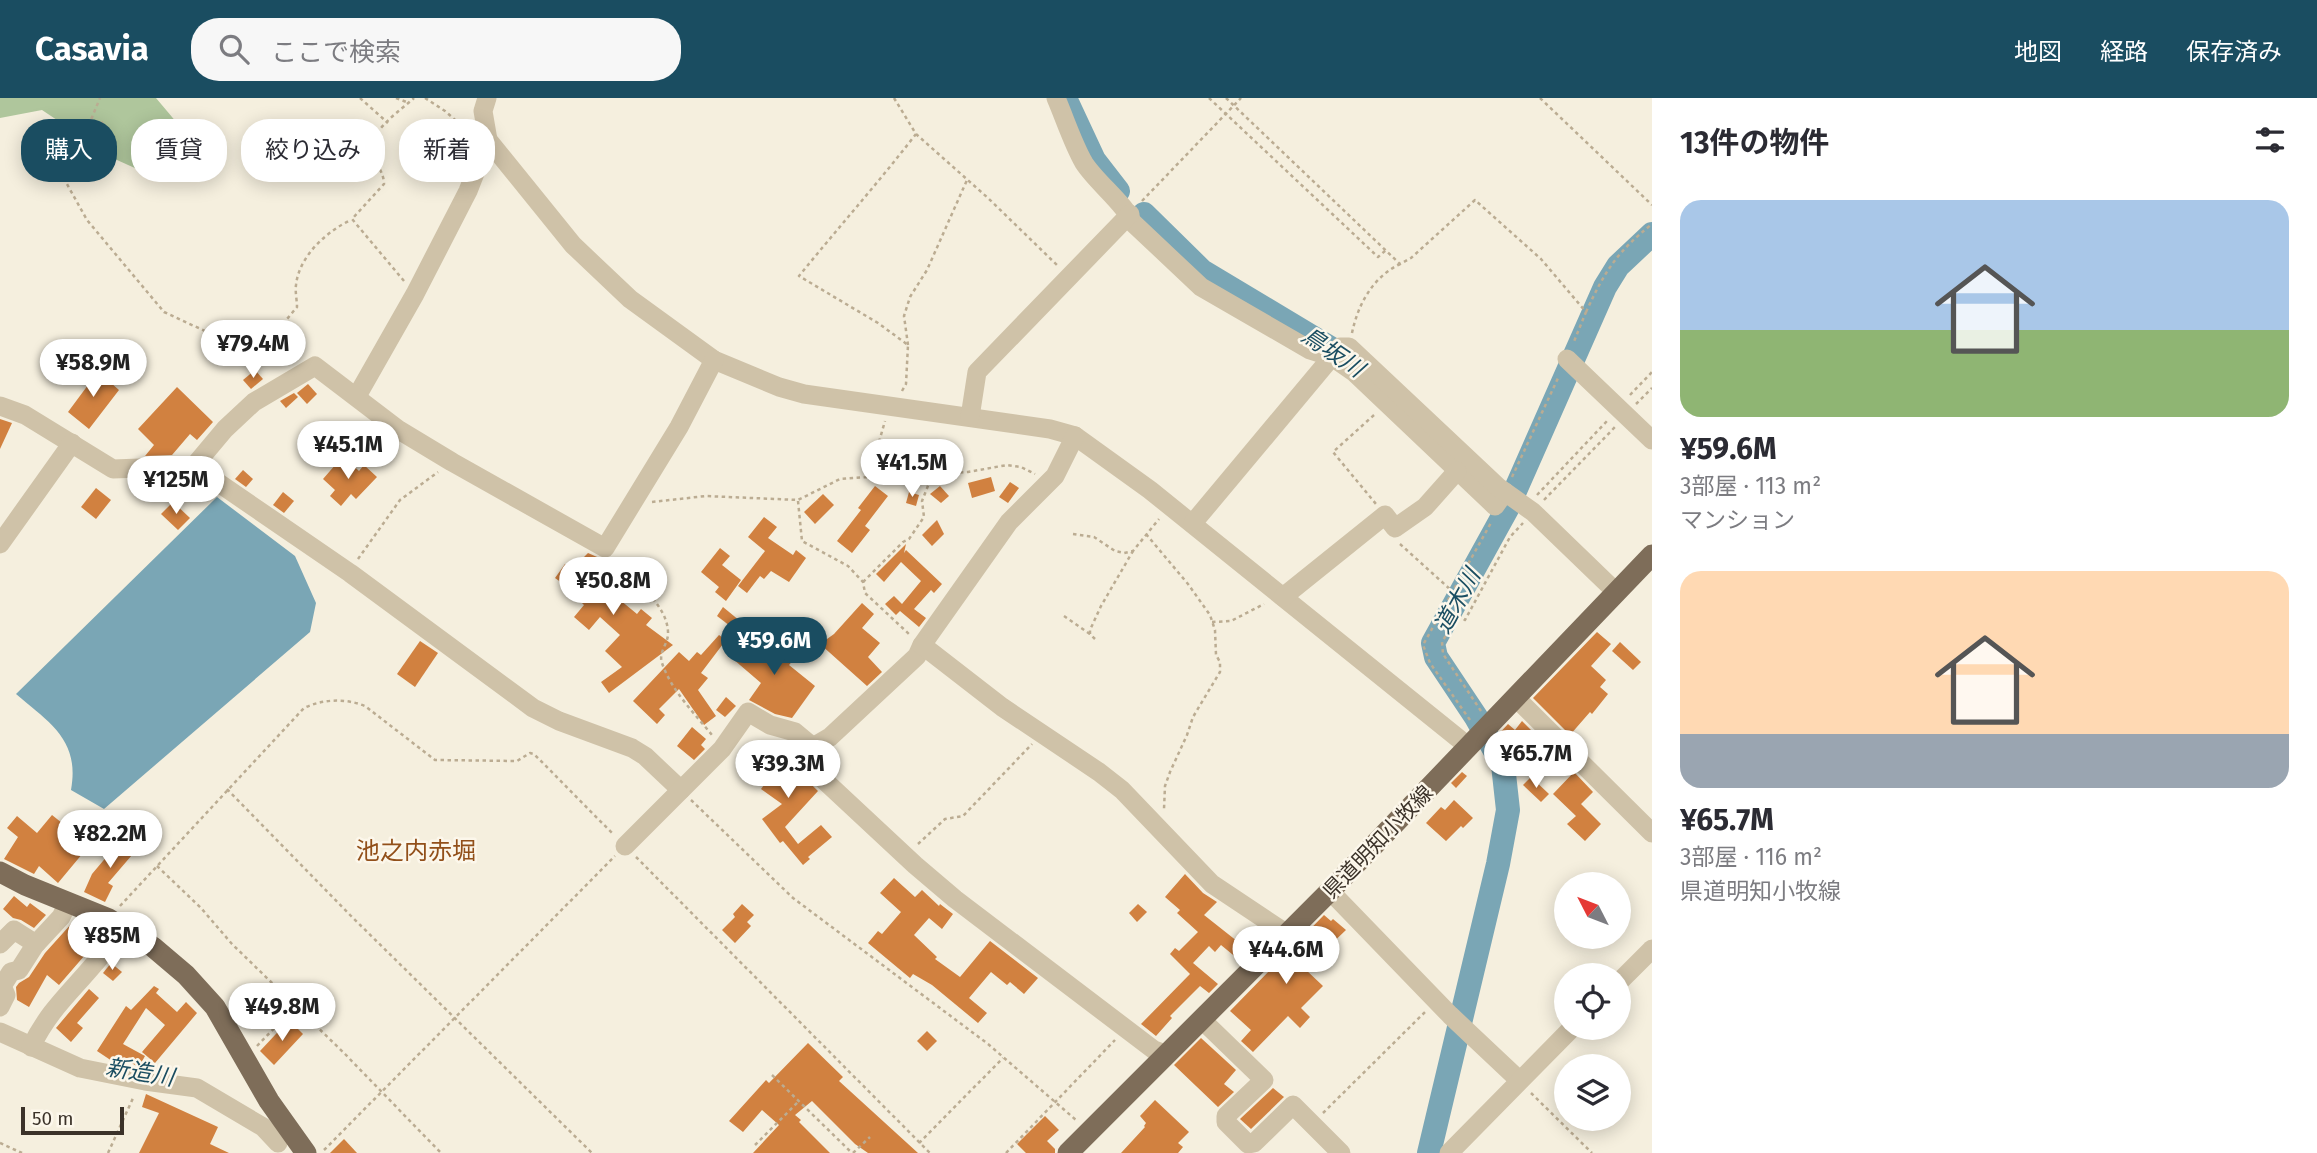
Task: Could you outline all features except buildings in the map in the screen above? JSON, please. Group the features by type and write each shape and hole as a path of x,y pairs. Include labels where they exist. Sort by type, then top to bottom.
{"main road":[{"name":"県道明知小牧線","path":"1068,1153 1330,891 1652,555"},
{"path":"0,872 116,923 169,960 215,1007 269,1101 280,1143 306,1153"}],"street":[{"path":"482,119 487,98"},
{"path":"1056,98 1084,163 1103,188 1130,214 1132,222 1201,287 1310,350 1339,352 1616,593"},
{"path":"495,154 573,245 630,299 714,360 779,387 804,394 1050,429 1075,436 1170,505 1282,596 1482,734"},
{"path":"357,396 415,294 468,191 470,182"},
{"path":"970,417 977,372 1130,214"},
{"path":"1339,352 1355,373 1457,471 1512,501"},
{"path":"1193,523 1339,352"},
{"path":"194,466 254,402 315,366 400,430 605,548 679,427 714,360"},
{"path":"1572,364 1652,440"},
{"path":"0,406 25,415 113,469 194,466 350,573 533,708 559,721 632,748 645,756 681,790"},
{"path":"1075,436 1055,476 1009,522 922,645 917,656 830,737 813,747 810,757 812,769 955,899 1154,1050 1165,1054"},
{"path":"0,544 72,443"},
{"path":"1282,596 1390,521 1425,507 1457,471"},
{"path":"922,645 1002,707 1122,790 1212,884 1287,934"},
{"path":"1516,698 1652,833"},
{"path":"625,846 722,749 748,712 770,725 794,732 813,747"},
{"path":"1330,891 1443,1008 1518,1080"},
{"path":"0,1006 6,995 2,986 12,972 19,970 36,944 61,917 68,902"},
{"path":"31,1047 39,1030 61,1000 96,963 116,923"},
{"path":"0,944 14,930 36,944"},
{"path":"1631,970 1652,949"},
{"path":"1201,1019 1264,1080 1226,1116 1226,1122 1248,1144 1254,1143 1293,1105 1341,1153"},
{"path":"0,1032 80,1068 197,1088 263,1127 280,1143"},
{"path":"1448,1153 1560,1040"}],"path":[{"path":"91,119 100,98"},
{"path":"360,98 388,123"},
{"path":"396,98 409,103"},
{"path":"311,369 289,356 287,319 297,307 296,285 308,255 320,241 352,219 384,184 384,177 372,148 375,137 414,98"},
{"path":"425,98 456,119"},
{"path":"894,98 916,134 1069,276"},
{"path":"1209,98 1378,257 1385,250"},
{"path":"1226,98 1400,264"},
{"path":"1130,214 1241,98"},
{"path":"1540,98 1652,205"},
{"path":"908,345 878,323 799,276 873,190 916,134"},
{"path":"869,477 886,418 906,384 908,345 904,316 910,297 927,270 967,180"},
{"path":"66,182 87,220 164,312 248,351 311,369"},
{"path":"1339,352 1363,301 1386,270 1411,258 1475,200 1541,259 1586,313"},
{"path":"352,219 415,294"},
{"path":"1482,734 1443,654 1442,642 1458,615 1465,620 1510,537 1512,501 1572,364 1586,313 1607,269 1617,255 1652,225"},
{"path":"1512,501 1622,412 1652,372"},
{"path":"1482,734 1430,663 1423,645 1498,511 1652,388"},
{"path":"1387,404 1333,452 1390,521 1392,533 1403,548 1452,591"},
{"path":"350,573 363,550 400,500 452,462"},
{"path":"629,510 649,503 706,496 797,500 840,479 968,472 1007,465 1034,472 1047,484"},
{"path":"863,582 909,539 918,527 924,517 922,501 933,473"},
{"path":"797,500 802,541 848,566 863,582 865,593 922,645"},
{"path":"1090,634 1101,606 1133,551 1170,505"},
{"path":"1073,534 1094,537 1115,551 1133,551"},
{"path":"1146,534 1188,584 1212,622 1220,672 1193,717 1165,786 1163,834"},
{"path":"605,548 608,555 655,601 668,627 661,662 678,691 722,749"},
{"path":"1212,622 1231,621 1282,596"},
{"path":"1064,616 1095,639"},
{"path":"116,923 157,866 304,708 318,701 352,701 365,706 435,760 517,761 530,753 534,754 929,1153"},
{"path":"906,857 938,823 963,816 1042,734"},
{"path":"227,789 592,1153"},
{"path":"681,790 793,898 1003,1058 1089,1132"},
{"path":"320,1153 625,846"},
{"path":"157,866 441,1153"},
{"path":"244,1055 253,1050 296,1006"},
{"path":"1320,1115 1443,1008"},
{"path":"1006,1153 1126,1029"},
{"path":"919,1143 1003,1058"},
{"path":"772,1075 852,1153 870,1137"},
{"path":"108,1153 141,1080"},
{"path":"1518,1080 1592,1153"},
{"path":"755,1145 799,1101"},
{"path":"0,1143 22,1153"}],"green space":[{"path":"0,98 156,98 174,119 131,119 131,166 117,160 117,119 56,119 42,110 0,118"}],"water":[{"path":"217,497 295,556 316,603 310,632 104,809 71,790 73,773 67,745 51,724 16,694"}],"waterway":[{"name":"鳥坂川","path":"1065,98 1094,160 1118,191"},
{"name":"鳥坂川","path":"1144,214 1202,271 1352,361"},
{"name":"道木川","path":"1429,1153 1498,864 1508,810 1503,765 1476,717 1436,657 1433,643 1507,509 1605,287 1618,266 1652,234"}],"district":[{"name":"池之内赤堀","path":"416,851"}],"water label":[{"name":"新造川","path":"140,1072"}]}
